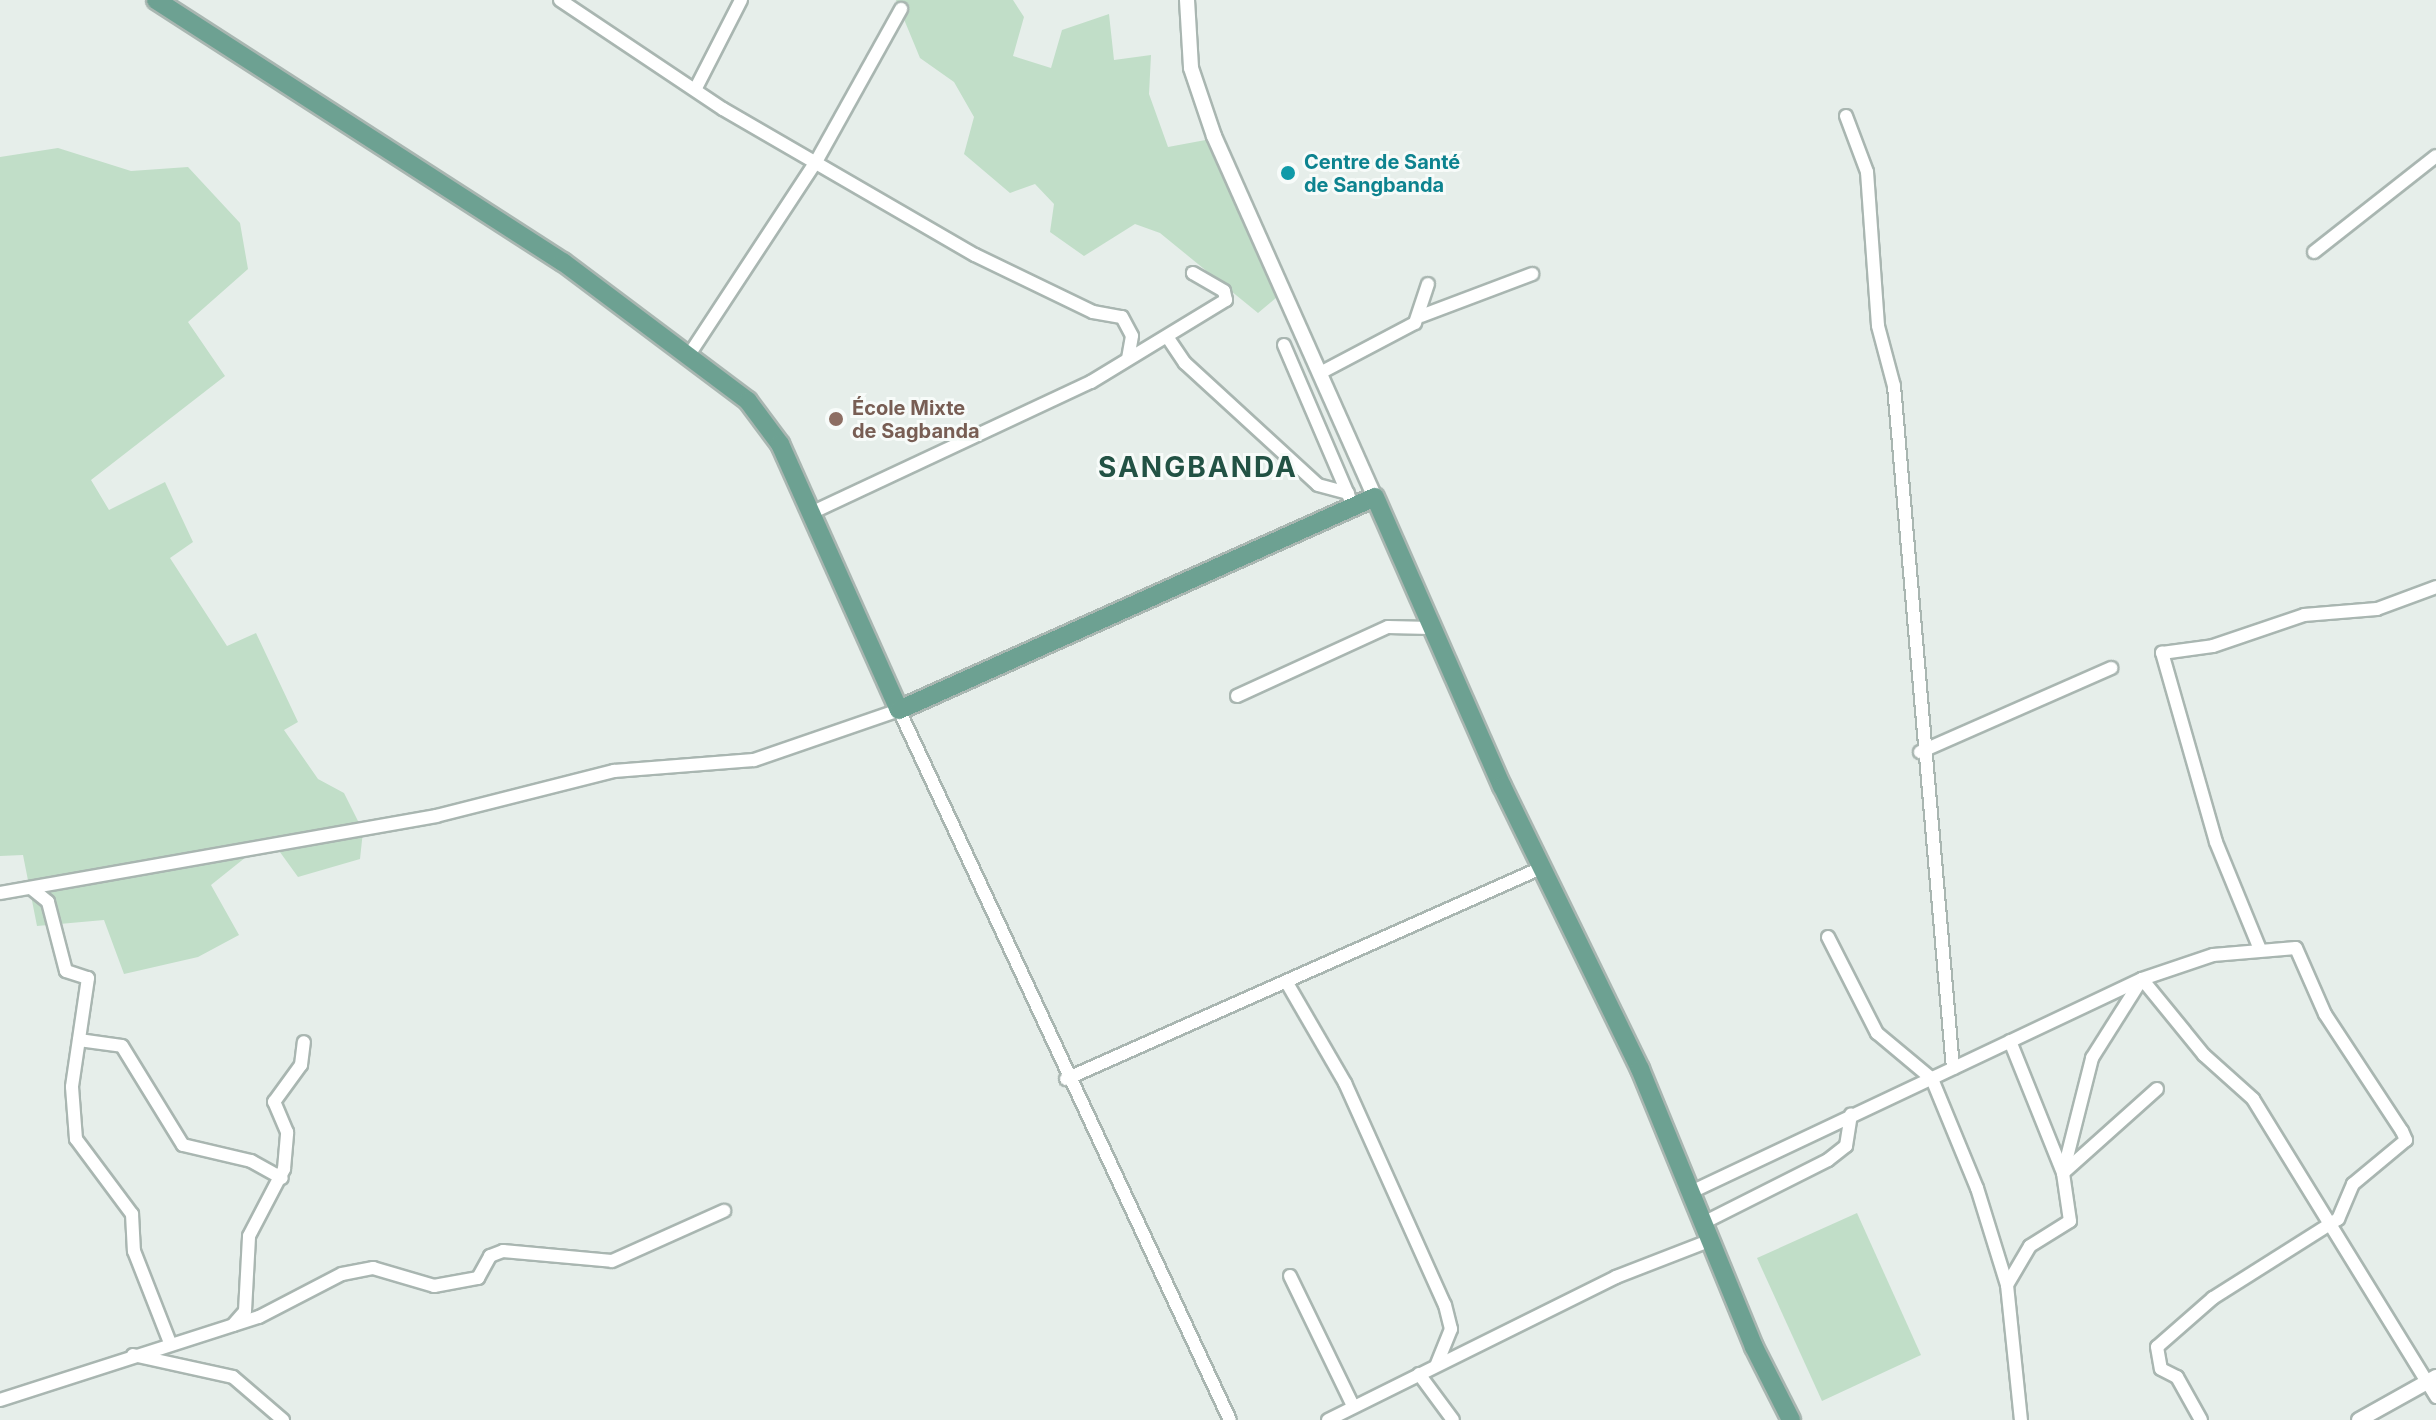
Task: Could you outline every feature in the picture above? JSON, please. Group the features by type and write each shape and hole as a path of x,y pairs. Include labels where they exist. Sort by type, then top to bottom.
{"main road":[{"path":"156,0 563,262 767,423 899,710 1350,500 1375,497 1541,868 1640,1069 1705,1233 1791,1420"}],"street":[{"path":"560,0 696,88 1011,274 1093,312 1122,317 1132,336 1128,359"},
{"path":"696,88 741,0"},
{"path":"1187,0 1191,68 1214,136 1322,372 1375,497"},
{"path":"687,358 817,160 901,9"},
{"path":"1846,116 1867,172 1878,326 1894,386 1920,752 1953,1068"},
{"path":"2314,252 2436,156"},
{"path":"811,513 1128,359 1168,338 1226,300 1224,291 1193,273"},
{"path":"1322,372 1421,316 1532,274"},
{"path":"1421,316 1428,284"},
{"path":"1168,338 1185,363 1318,485 1350,500"},
{"path":"1284,345 1350,500"},
{"path":"2259,947 2216,842 2162,653 2213,646 2304,615 2377,609 2436,587"},
{"path":"1237,696 1388,627 1431,628"},
{"path":"1920,752 2111,668"},
{"path":"0,893 436,816 614,771 754,760 899,710 1066,1079 1230,1420"},
{"path":"1066,1079 1541,868"},
{"path":"31,888 48,902 66,971 88,978 72,1087 76,1139 132,1214 134,1251 170,1343"},
{"path":"1828,937 1877,1033 1932,1079 2007,1285 2021,1420"},
{"path":"1689,1193 2142,979 2259,947 2296,948 2325,1014 2406,1140 2363,1172 2332,1224 2213,1298 2157,1347 2161,1369 2177,1377 2201,1420"},
{"path":"2063,1173 2092,1058 2142,979"},
{"path":"2142,979 2204,1055 2253,1099 2332,1224 2364,1289 2431,1380 2436,1397"},
{"path":"1287,983 1345,1083 1445,1305 1451,1329 1437,1364"},
{"path":"79,1040 122,1046 183,1145 251,1161 282,1178"},
{"path":"2007,1285 2030,1246 2070,1221 2063,1173 2010,1041"},
{"path":"233,1325 245,1311 249,1236 282,1178 287,1132 274,1102 301,1065 304,1042"},
{"path":"2063,1173 2157,1089"},
{"path":"1328,1420 1705,1233 1828,1160 1846,1146 1851,1114"},
{"path":"0,1400 233,1325 342,1274 373,1268 434,1286 478,1278 490,1256 503,1251 612,1261 724,1211"},
{"path":"1290,1276 1353,1406"},
{"path":"133,1355 233,1377 283,1420"},
{"path":"1419,1374 1453,1420"},
{"path":"2359,1420 2431,1380"}],"green space":[{"path":"896,0 1013,0 1024,17 1013,56 1051,68 1062,30 1109,14 1114,60 1151,55 1149,94 1168,147 1211,139 1277,297 1258,313 1160,233 1135,224 1084,256 1050,232 1054,204 1035,184 1010,193 964,154 974,117 954,82 920,58"},
{"path":"58,148 131,171 188,167 240,223 248,269 188,322 225,376 91,480 109,510 165,482 193,542 170,558 227,646 256,633 298,722 284,730 318,779 344,793 363,831 360,859 298,877 277,848 246,857 211,885 239,935 198,957 124,974 104,920 37,926 23,855 0,856 0,157"},
{"path":"1857,1213 1921,1355 1822,1401 1757,1258"}],"place":[{"name":"Centre de Santé de Sangbanda","path":"1288,173"},
{"name":"École Mixte de Sagbanda","path":"836,419"}],"district":[{"name":"SANGBANDA","path":"1198,467"}]}
